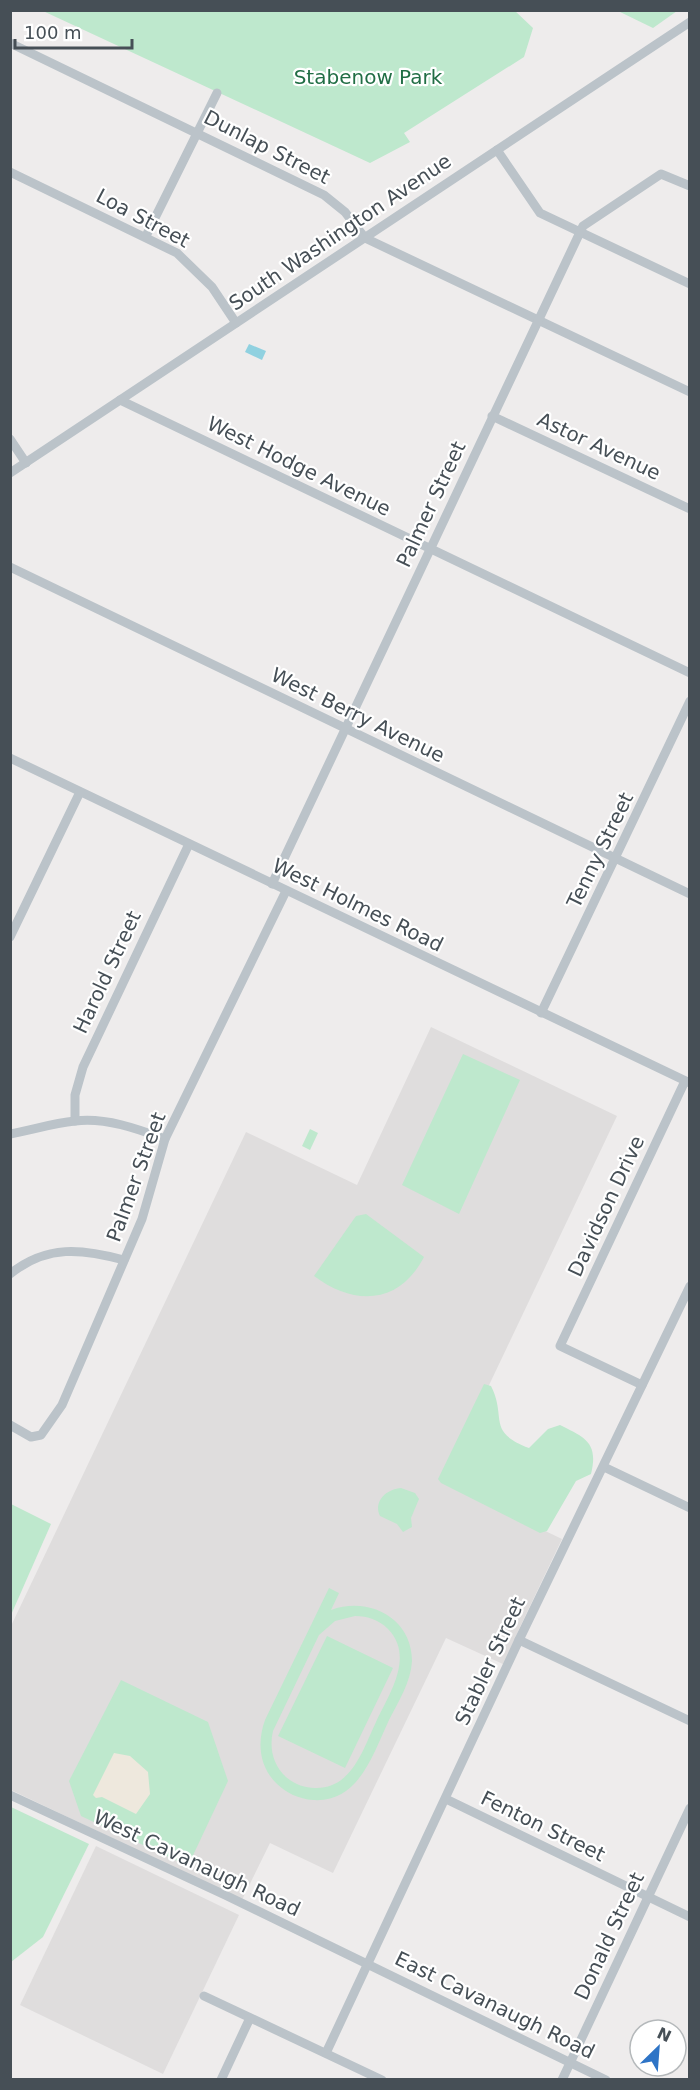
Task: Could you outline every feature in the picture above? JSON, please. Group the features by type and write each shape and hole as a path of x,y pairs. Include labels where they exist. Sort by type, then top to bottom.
{"street":[{"name":"South Washington Avenue","path":"10,473 690,22"},
{"name":"Dunlap Street","path":"10,43 199,132 324,195 345,212 365,238 690,392"},
{"path":"146,236 199,132 216,93"},
{"path":"497,150 540,213 690,285"},
{"name":"Loa Street","path":"10,172 177,253 212,287 236,323"},
{"name":"Palmer Street","path":"272,884 537,321 586,222 661,174 690,186"},
{"name":"West Hodge Avenue","path":"120,400 690,673"},
{"name":"Astor Avenue","path":"492,416 690,509"},
{"path":"10,439 26,463"},
{"name":"West Berry Avenue","path":"10,567 690,894"},
{"name":"Tenny Street","path":"541,1013 690,701"},
{"name":"West Holmes Road","path":"10,758 687,1082"},
{"path":"10,937 80,792"},
{"name":"Harold Street","path":"75,1120 75,1095 83,1067 189,844"},
{"name":"Palmer Street","path":"10,1425 31,1437 41,1435 62,1405 142,1219 165,1139 286,891"},
{"name":"Davidson Drive","path":"642,1385 560,1346 687,1082"},
{"path":"10,1134 75,1120 108,1123 142,1130 165,1139"},
{"path":"10,1274 33,1260 59,1251 88,1251 124,1260"},
{"name":"Stabler Street","path":"326,2053 519,1640 690,1286"},
{"path":"604,1467 690,1508"},
{"path":"519,1640 690,1721"},
{"name":"West Cavanaugh Road","path":"10,1795 368,1963"},
{"name":"Fenton Street","path":"446,1799 690,1917"},
{"name":"Donald Street","path":"562,2079 690,1808"},
{"name":"East Cavanaugh Road","path":"368,1963 606,2079"},
{"path":"204,1996 382,2079"},
{"path":"221,2079 250,2018"}],"shaded area":[{"path":"431,1027 617,1116 443,1482 562,1539 519,1629 505,1665 446,1638 333,1873 270,1843 242,1900 11,1790 11,1626 246,1132 357,1185"},
{"path":"96,1846 239,1915 163,2074 20,2005"}],"green space":[{"name":"Stabenow Park","path":"514,10 533,28 524,57 404,133 410,142 370,163 43,11"},
{"path":"618,11 677,11 653,28"},
{"path":"463,1054 520,1080 459,1214 402,1185"},
{"path":"310,1129 318,1133 310,1150 302,1146"},
{"path":"366,1214 424,1257 414,1273 402,1284 389,1292 375,1296 360,1296 345,1292 329,1286 314,1276 356,1216"},
{"path":"484,1384 491,1386 502,1430 516,1442 529,1448 548,1429 560,1425 582,1437 591,1448 593,1463 591,1474 576,1481 547,1531 540,1533 441,1483 438,1479"},
{"path":"401,1488 415,1493 419,1499 411,1518 412,1527 403,1532 397,1524 380,1516 378,1511 382,1497 390,1491"},
{"path":"11,1504 51,1524 11,1615"},
{"path":"329,1588 339,1593 331,1610 345,1606 373,1609 386,1614 405,1633 412,1661 407,1684 370,1761 353,1785 342,1794 329,1799 313,1800 298,1797 280,1787 266,1769 261,1753 262,1728","holes":["360,1616 381,1623 396,1640 399,1663 393,1688 361,1755 347,1775 328,1787 311,1788 292,1782 275,1762 272,1750 273,1731 319,1635 335,1621"]},
{"path":"327,1636 393,1668 345,1768 278,1736"},
{"path":"121,1680 208,1722 228,1781 188,1866 81,1816 69,1781"},
{"path":"11,1807 89,1844 43,1937 11,1962"}],"sand":[{"path":"114,1753 130,1756 148,1772 150,1794 136,1814 102,1797 96,1798 93,1795"}],"water":[{"path":"249,344 266,351 262,360 245,352"}]}
